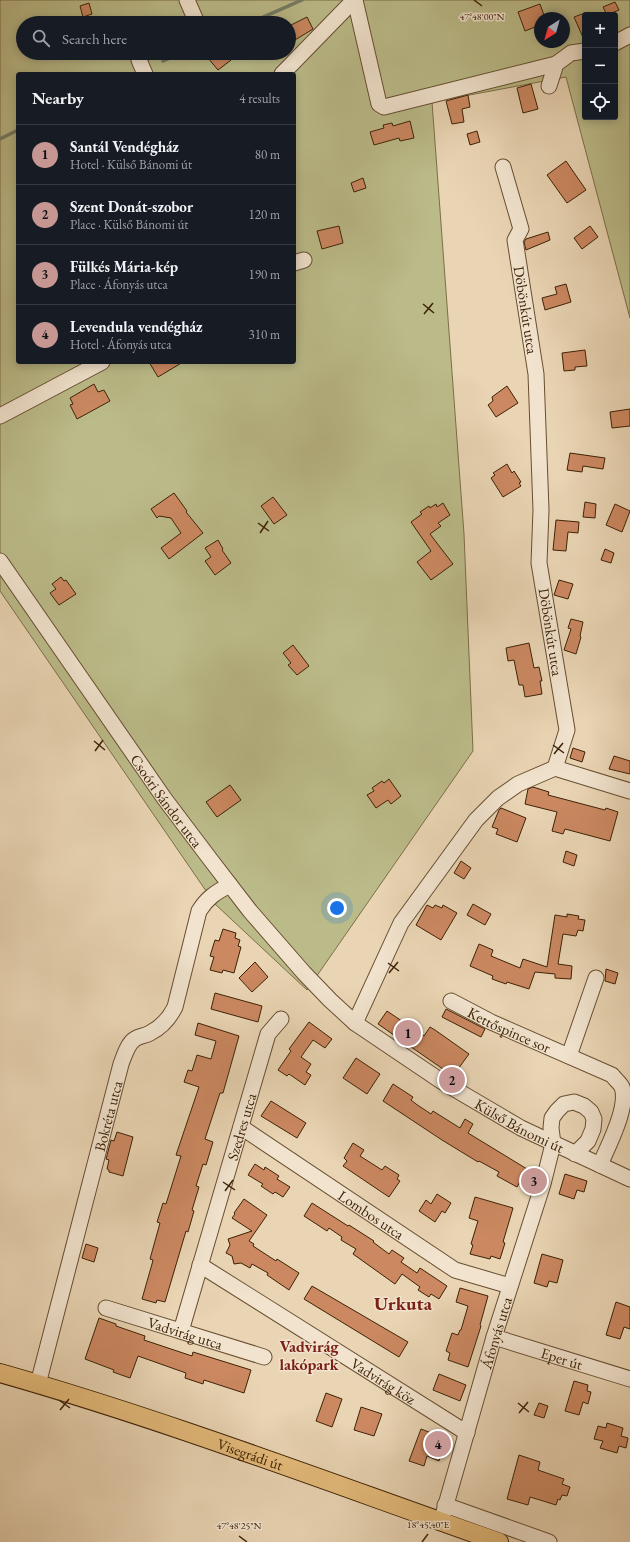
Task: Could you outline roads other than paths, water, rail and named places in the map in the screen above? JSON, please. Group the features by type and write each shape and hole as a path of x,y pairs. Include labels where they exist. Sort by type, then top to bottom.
{"main road":[{"name":"Visegrádi út","path":"0,1372 145,1417 443,1514 498,1542"}],"street":[{"path":"187,0 194,16"},
{"path":"354,0 380,104 384,107 556,64 571,54 582,52"},
{"path":"296,60 354,0"},
{"path":"618,41 630,35"},
{"path":"139,60 144,72"},
{"path":"284,72 296,60"},
{"path":"549,86 556,64"},
{"name":"Döbönkút utca","path":"502,167 521,230 515,240 536,374 541,510 539,563 567,730 555,768"},
{"path":"0,416 98,364"},
{"name":"Csoóri Sándor utca","path":"0,561 164,798 230,885 250,911 304,973 355,1023"},
{"path":"355,1023 401,923 476,820 498,798 518,784 555,768 630,791"},
{"name":"Bokréta utca","path":"38,1384 121,1064 127,1050 134,1040 157,1029 171,1016 175,1007 199,911 214,893 230,885"},
{"name":"Kettőspince sor","path":"569,1056 596,978"},
{"name":"Kettőspince sor","path":"451,1001 491,1022 612,1075 622,1085 624,1096 622,1109 600,1165"},
{"name":"Szedres utca","path":"180,1331 268,1034 281,1019"},
{"name":"Külső Bánomi út","path":"355,1023 441,1081 521,1128 630,1179"},
{"path":"553,1144 550,1128 552,1118 557,1111 564,1104 574,1102 584,1106 591,1112 594,1119 593,1129 588,1141 575,1154"},
{"name":"Lombos utca","path":"241,1127 455,1270 510,1286"},
{"name":"Áfonyás utca","path":"443,1514 494,1337 543,1184 553,1144"},
{"name":"Vadvirág köz","path":"200,1265 466,1433"},
{"name":"Vadvirág utca","path":"106,1308 264,1357"},
{"name":"Eper út","path":"494,1337 630,1379"},
{"name":"Visegrádi út","path":"443,1514 549,1542"}],"waterway":[{"path":"266,16 302,0"},
{"path":"0,139 16,131"}],"place":[{"name":"Santál Vendégház","path":"408,1033"},
{"name":"Szent Donát-szobor","path":"452,1080"},
{"name":"Fülkés Mária-kép","path":"534,1181"},
{"name":"Levendula vendégház","path":"438,1444"}],"district":[{"name":"Urkuta","path":"403,1303"},
{"name":"Vadvirág lakópark","path":"309,1355"}]}
